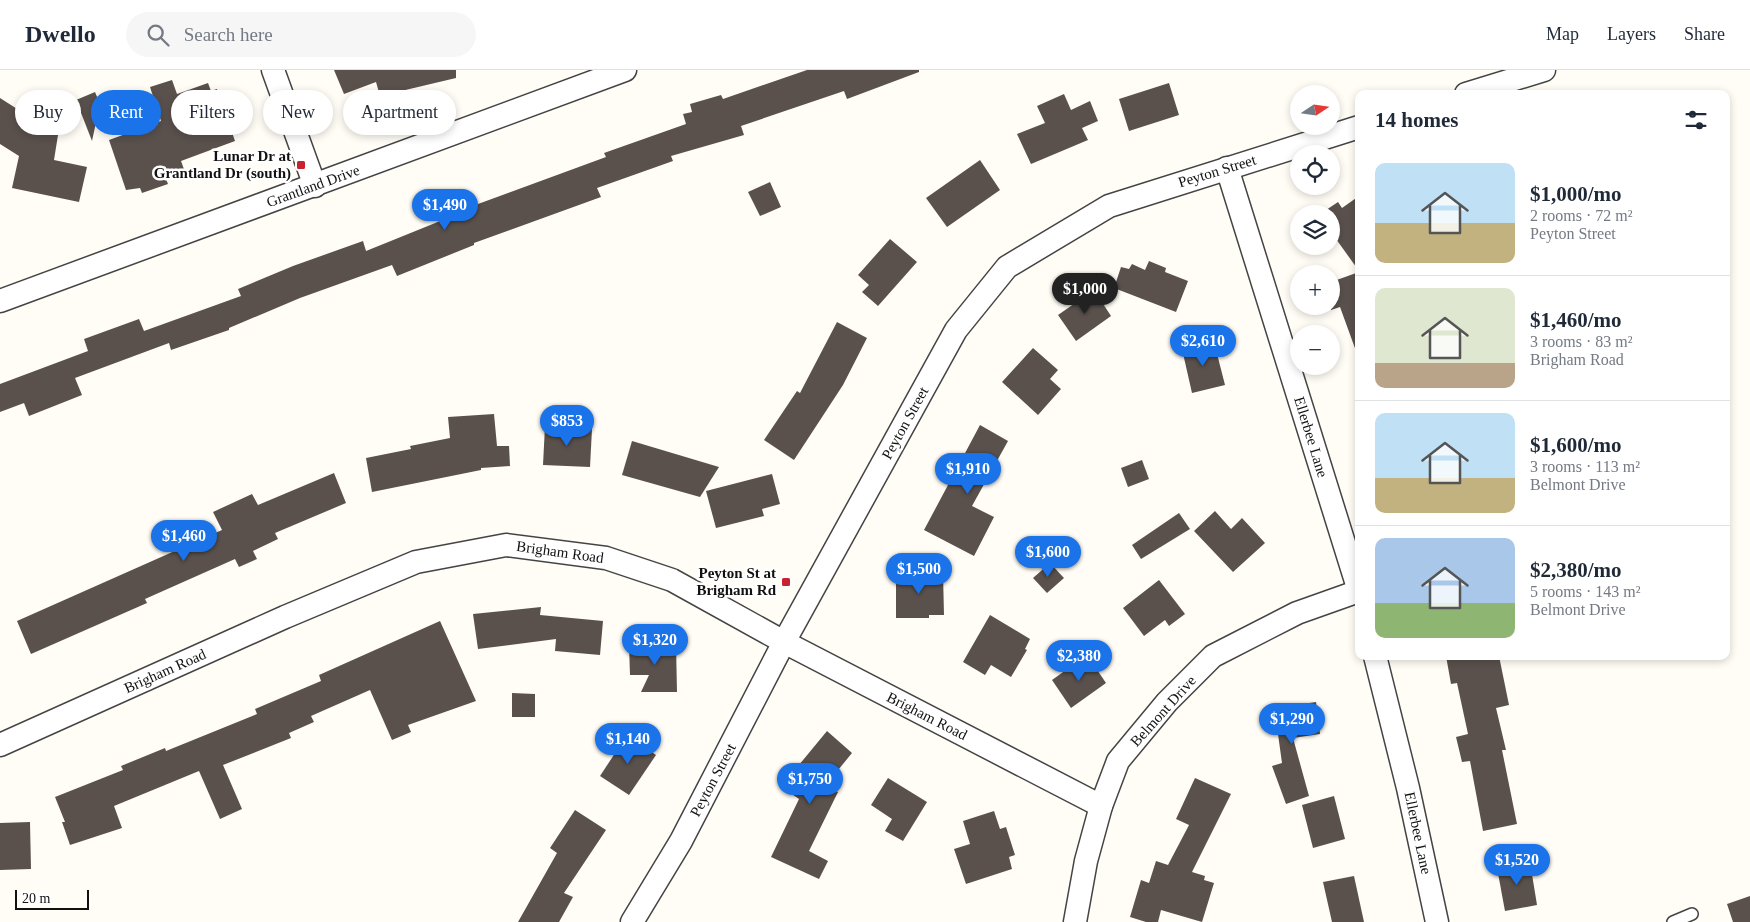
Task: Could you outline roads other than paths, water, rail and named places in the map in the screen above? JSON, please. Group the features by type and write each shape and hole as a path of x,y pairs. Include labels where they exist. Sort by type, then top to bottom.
{"street":[{"path":"273,70 314,186"},
{"name":"Grantland Drive","path":"0,301 625,70"},
{"path":"1472,90 1493,77 1544,70"},
{"name":"Peyton Street","path":"632,922 681,841 784,642 956,330 1007,267 1109,206 1355,128"},
{"name":"Ellerbee Lane","path":"1227,168 1355,578"},
{"name":"Brigham Road","path":"0,745 286,617 416,562 506,545 606,558 672,580 784,642 1101,806"},
{"name":"Belmont Drive","path":"1075,922 1086,861 1101,806 1118,762 1167,702 1213,656 1298,613 1355,592"},
{"name":"Ellerbee Lane","path":"1376,660 1408,788 1437,922"}],"lane":[{"path":"1673,922 1692,914"}],"place":[{"name":"Lunar Dr at Grantland Dr (south)","path":"301,165"},
{"name":"Peyton St at Brigham Rd","path":"786,582"}]}
